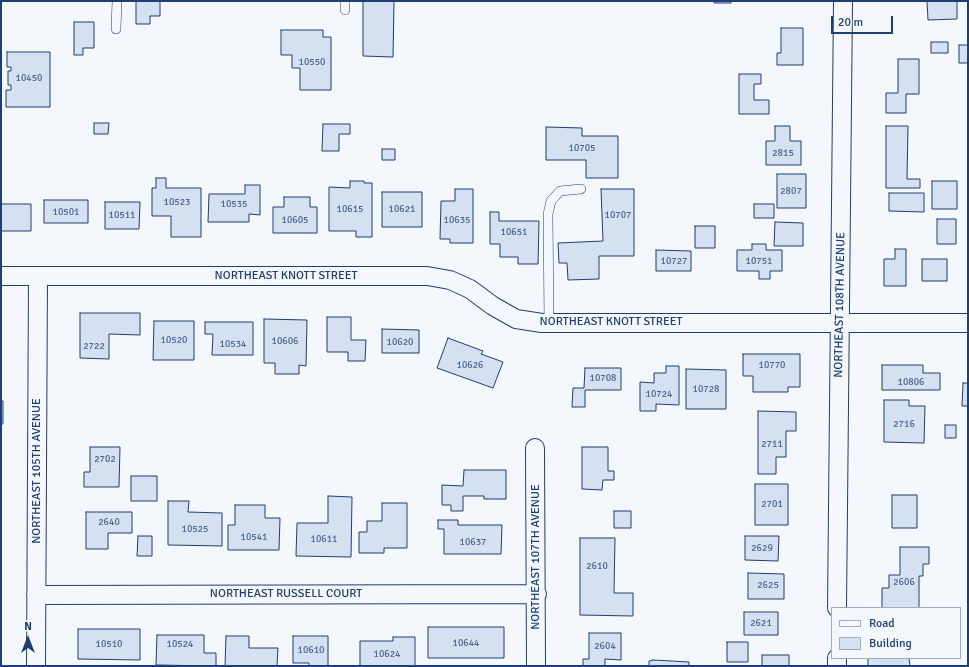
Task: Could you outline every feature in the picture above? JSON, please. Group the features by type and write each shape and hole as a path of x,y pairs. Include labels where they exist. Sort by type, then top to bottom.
{"street":[{"name":"NORTHEAST 108TH AVENUE","path":"837,607 843,1"},
{"name":"NORTHEAST KNOTT STREET","path":"1,276 427,276 450,280 470,289 493,306 516,319 549,323 968,323"},
{"name":"NORTHEAST 105TH AVENUE","path":"36,666 38,276"},
{"name":"NORTHEAST 107TH AVENUE","path":"535,448 537,594 536,666"},
{"name":"NORTHEAST RUSSELL COURT","path":"36,595 537,594"}],"lane":[{"path":"116,29 117,1"},
{"path":"549,323 548,214 551,202 560,191 581,190"}],"building":[{"path":"136,1 160,1 160,16 150,16 150,24 136,24"},
{"path":"363,1 394,1 393,57 363,56"},
{"path":"714,1 731,1 731,3 714,3"},
{"path":"927,1 957,1 957,19 928,20"},
{"path":"74,22 94,22 94,48 83,48 83,55 74,55"},
{"path":"781,28 803,28 803,65 777,65 777,53 781,53"},
{"path":"281,30 323,30 323,37 331,37 331,90 300,90 300,68 292,68 292,55 281,55"},
{"path":"931,42 948,42 948,53 931,53"},
{"path":"959,45 968,45 968,63 959,63"},
{"path":"7,52 50,52 50,107 6,107 6,90 11,90 11,85 8,85 8,71 11,71 11,67 7,67"},
{"path":"898,59 919,59 919,94 906,94 906,113 886,113 886,93 898,93"},
{"path":"739,74 761,74 761,84 754,84 754,100 769,100 769,114 739,114"},
{"path":"94,123 109,123 108,134 94,134"},
{"path":"323,124 350,124 350,134 339,134 339,151 322,151"},
{"path":"775,126 790,126 790,141 801,141 801,165 766,165 766,141 775,141"},
{"path":"886,126 908,126 907,179 920,179 920,188 886,188"},
{"path":"546,127 582,128 582,136 618,136 618,178 586,178 586,160 546,160"},
{"path":"382,149 395,149 395,160 382,160"},
{"path":"777,174 806,174 806,208 777,208"},
{"path":"156,178 166,178 166,188 201,188 201,237 171,237 171,216 152,216 152,188 156,188"},
{"path":"350,181 364,181 364,183 372,183 372,237 356,237 356,231 329,231 329,187 350,188"},
{"path":"932,181 957,181 957,209 932,209"},
{"path":"245,185 260,185 260,215 249,214 249,222 208,222 209,194 245,194"},
{"path":"455,189 473,189 473,243 450,243 450,239 440,239 441,201 455,201"},
{"path":"601,189 634,189 634,256 599,256 599,279 568,280 567,263 559,263 558,243 603,241"},
{"path":"382,192 422,192 422,227 382,227"},
{"path":"889,193 924,193 924,212 889,211"},
{"path":"284,197 310,197 310,207 317,207 317,233 273,233 273,207 284,207"},
{"path":"44,200 88,200 88,223 44,223"},
{"path":"105,202 140,202 139,229 105,229"},
{"path":"1,204 31,204 31,231 1,231"},
{"path":"754,204 774,204 774,218 754,218"},
{"path":"490,212 499,212 499,221 539,221 538,264 518,264 518,257 500,257 500,244 490,244"},
{"path":"937,219 956,219 956,244 937,244"},
{"path":"775,222 803,223 803,246 774,246"},
{"path":"695,226 715,226 715,248 695,248"},
{"path":"752,244 766,244 766,250 782,250 782,271 770,271 770,279 759,279 759,271 737,271 737,250 752,250"},
{"path":"895,249 906,249 906,286 884,286 884,259 895,259"},
{"path":"656,250 691,251 691,271 656,271"},
{"path":"922,259 947,259 947,281 922,281"},
{"path":"80,313 140,313 140,335 109,334 109,359 80,358"},
{"path":"327,317 351,317 351,340 366,340 365,361 348,361 348,352 327,352"},
{"path":"264,319 307,320 306,366 299,365 299,374 275,374 275,363 264,363"},
{"path":"154,321 194,321 194,360 153,360"},
{"path":"205,322 253,322 253,355 212,355 213,334 205,334"},
{"path":"382,329 419,330 419,353 382,353"},
{"path":"448,338 483,351 481,354 503,362 493,388 437,368"},
{"path":"743,354 800,354 800,387 788,387 788,392 753,392 753,376 743,376"},
{"path":"882,365 923,365 923,373 940,373 940,390 882,390"},
{"path":"666,366 679,366 679,405 656,404 656,411 640,411 640,382 654,383 654,373 666,373"},
{"path":"585,368 621,368 621,390 585,390 585,407 572,407 573,388 584,388"},
{"path":"686,369 726,370 726,409 686,409"},
{"path":"963,383 968,383 968,406 962,406"},
{"path":"884,400 909,400 909,406 925,406 924,443 884,442"},
{"path":"1,401 3,401 3,424 1,424"},
{"path":"758,411 796,412 796,431 786,431 786,457 776,457 776,474 758,474"},
{"path":"945,425 956,425 956,438 945,438"},
{"path":"90,447 120,447 119,487 84,487 84,472 90,472"},
{"path":"582,447 608,447 608,471 614,471 614,480 603,480 602,490 582,489"},
{"path":"464,470 506,470 506,499 484,499 484,496 463,496 463,511 451,511 451,505 442,505 442,485 463,486"},
{"path":"131,476 157,476 157,501 131,501"},
{"path":"755,484 788,484 788,525 755,525"},
{"path":"892,495 917,495 917,528 892,528"},
{"path":"328,496 352,497 351,557 296,556 297,523 328,523"},
{"path":"168,501 189,501 188,512 222,513 222,546 168,545"},
{"path":"382,503 407,503 407,548 384,548 384,553 359,553 359,532 367,532 367,521 382,521"},
{"path":"235,505 265,505 265,518 280,518 279,550 228,550 228,525 235,525"},
{"path":"614,511 631,511 631,528 614,528"},
{"path":"86,512 132,512 132,533 108,533 108,549 86,549"},
{"path":"438,520 458,520 458,525 502,525 501,554 444,554 444,529 438,529"},
{"path":"138,536 152,536 152,556 137,556"},
{"path":"745,536 779,536 778,561 745,560"},
{"path":"580,538 615,538 614,593 633,593 633,616 580,615"},
{"path":"900,547 929,547 929,564 923,564 923,576 919,576 919,607 882,607 882,588 889,588 889,575 900,575"},
{"path":"748,573 784,574 784,599 748,599"},
{"path":"744,612 778,612 778,635 744,635"},
{"path":"428,627 504,627 504,658 428,658"},
{"path":"78,629 140,629 140,660 78,659"},
{"path":"589,633 621,633 621,660 605,659 605,666 583,666 583,659 589,659"},
{"path":"157,635 204,635 204,653 216,653 216,666 156,665"},
{"path":"226,636 249,636 249,648 278,648 277,666 225,666"},
{"path":"293,636 328,636 328,666 309,666 309,663 293,663"},
{"path":"393,637 415,637 415,666 360,666 360,641 393,641"},
{"path":"727,642 748,642 748,662 727,662"},
{"path":"762,655 789,655 789,666 762,666"},
{"path":"868,659 909,659 910,666 868,666"},
{"path":"649,661 689,662 689,666 649,666"}]}
